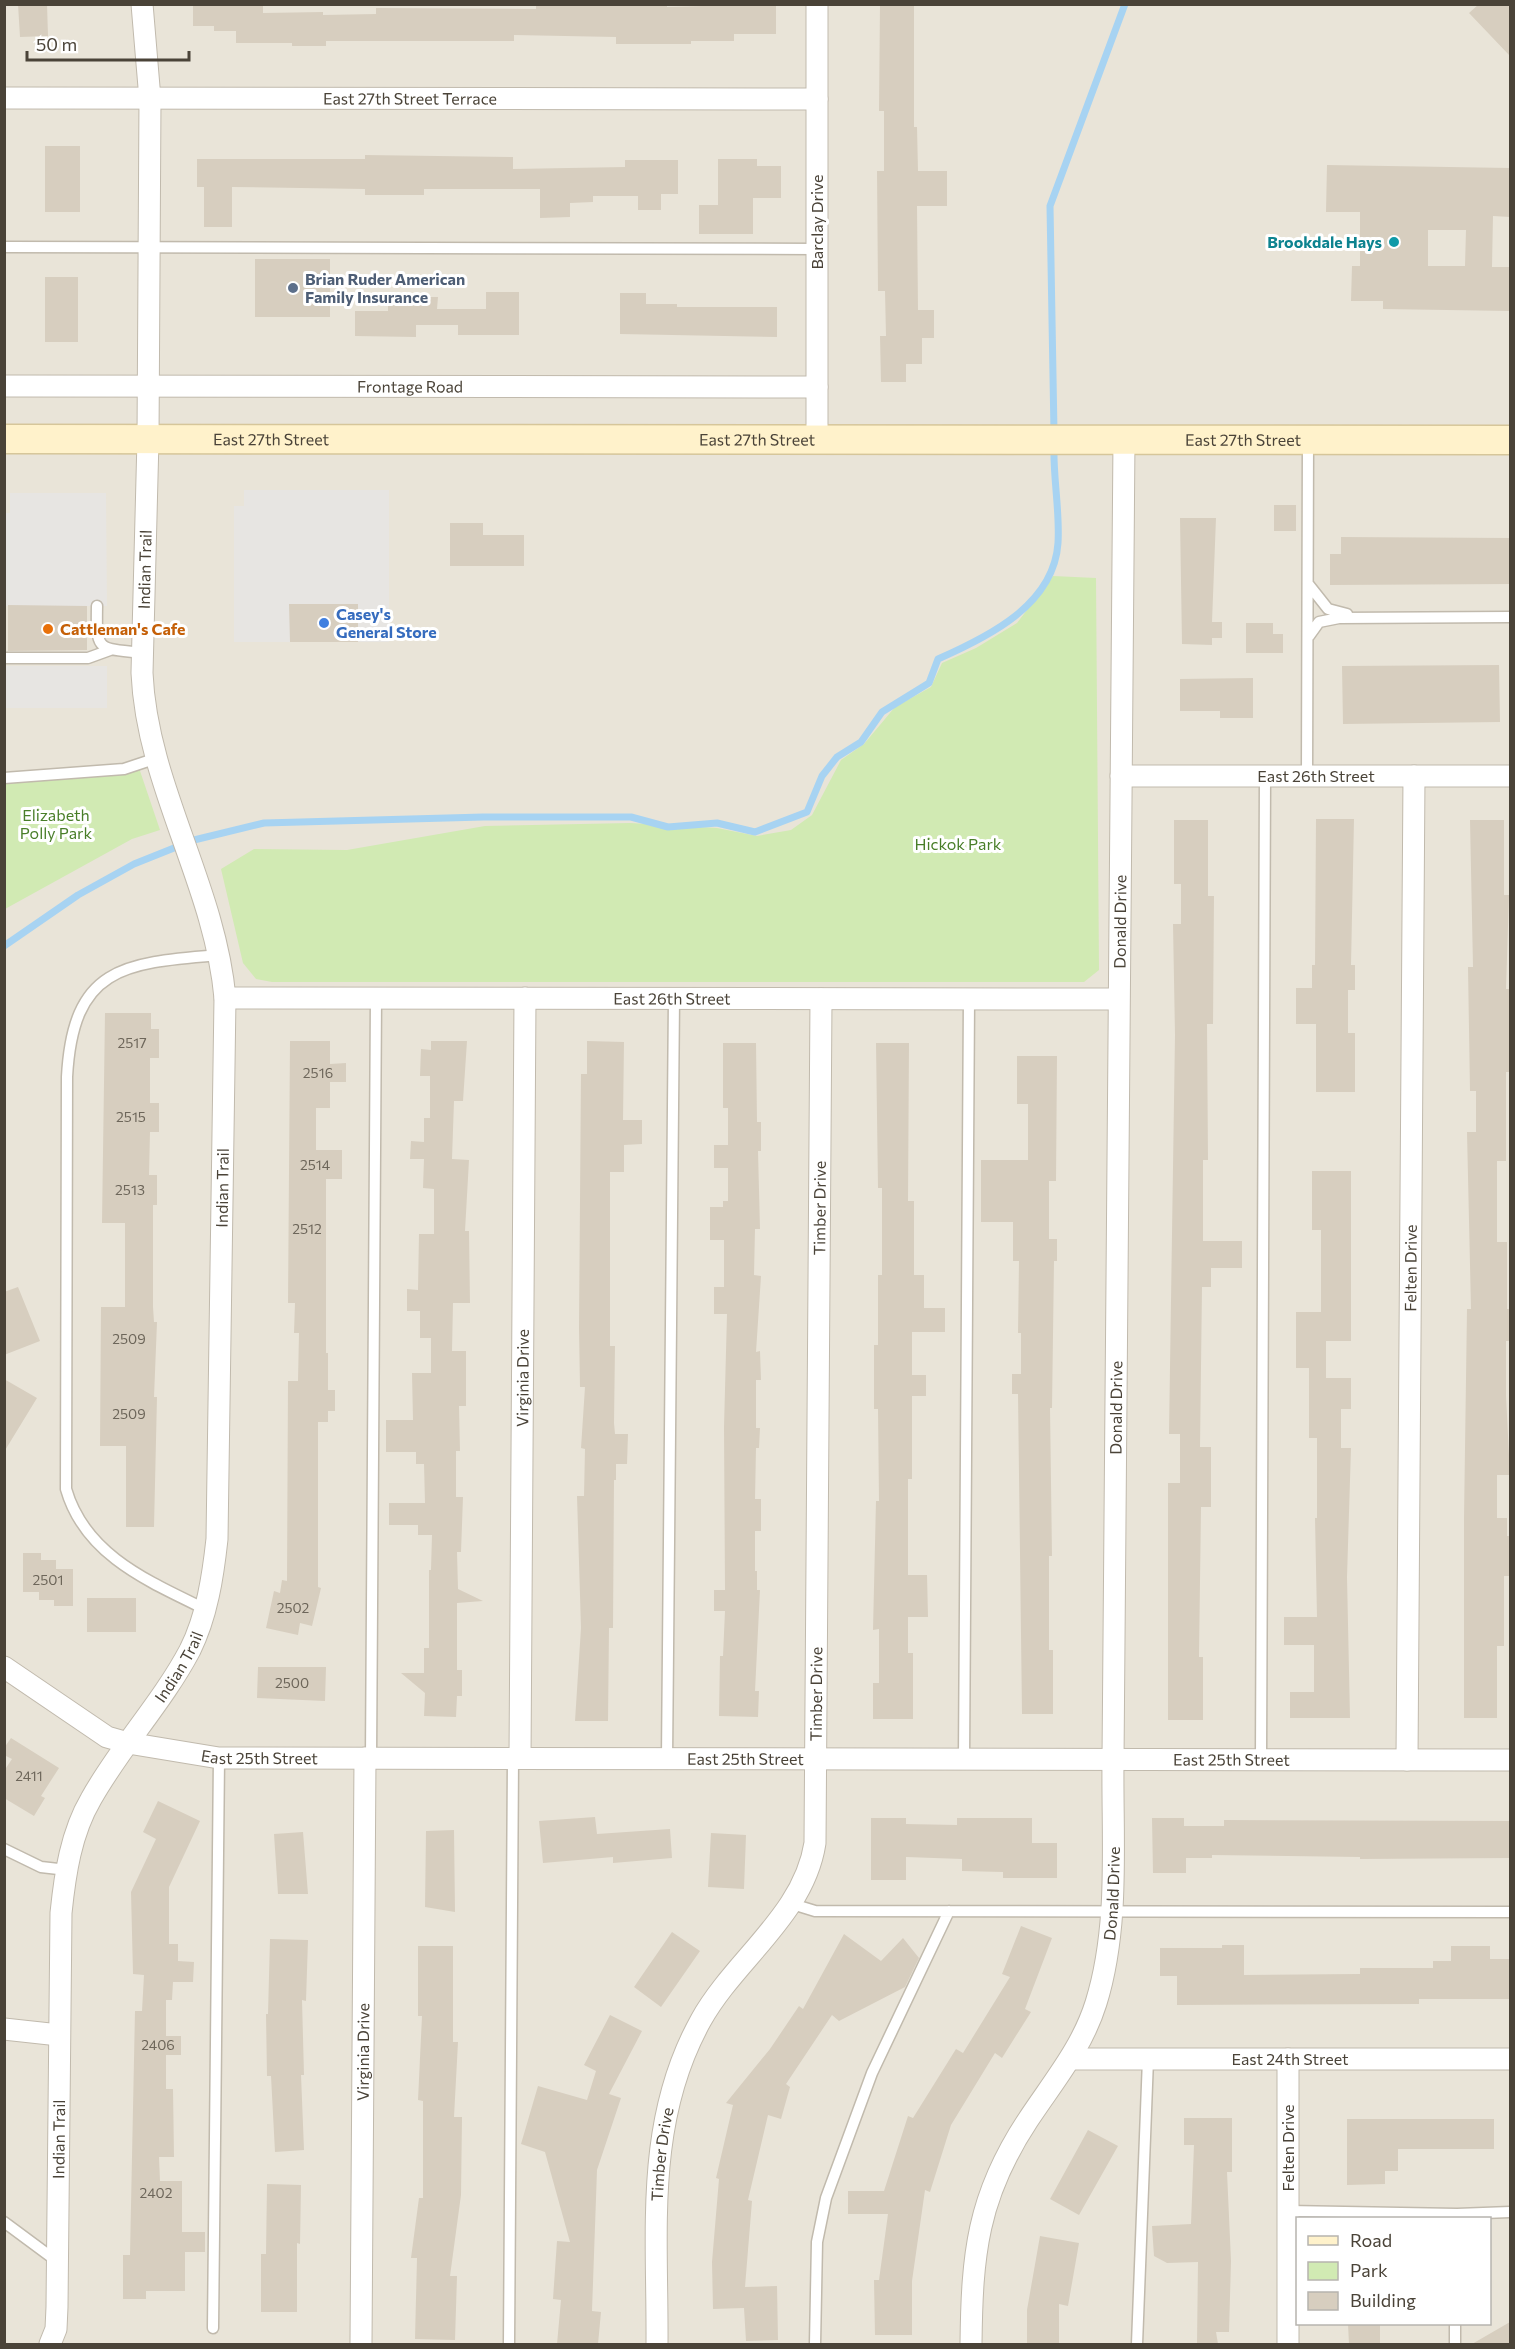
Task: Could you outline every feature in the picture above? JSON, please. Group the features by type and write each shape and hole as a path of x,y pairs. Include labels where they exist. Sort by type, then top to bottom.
{"main road":[{"name":"East 27th Street","path":"4,439 1510,440"}],"street":[{"name":"Indian Trail","path":"50,2344 57,2318 61,1913 67,1870 74,1839 90,1800 190,1649 205,1609 214,1570 217,1539 225,998 219,955 201,888 157,758 144,710 142,653 148,439 150,99 142,4"},
{"name":"Barclay Drive","path":"817,4 817,440"},
{"name":"East 27th Street Terrace","path":"4,98 817,99"},
{"name":"Frontage Road","path":"4,386 817,387"},
{"name":"Donald Drive","path":"971,2344 974,2264 979,2227 987,2198 1014,2143 1070,2059 1084,2032 1101,1985 1108,1950 1111,1910 1113,1760 1124,440"},
{"name":"East 26th Street","path":"1121,776 1510,776"},
{"name":"Felten Drive","path":"1407,1760 1414,776"},
{"name":"East 26th Street","path":"225,998 1118,999"},
{"name":"Virginia Drive","path":"517,1758 525,998"},
{"name":"Timber Drive","path":"657,2344 659,2145 673,2086 685,2053 702,2018 789,1903 806,1876 812,1859 816,1759 821,999"},
{"name":"East 25th Street","path":"4,1668 107,1737 128,1743 219,1758 1510,1760"},
{"name":"Virginia Drive","path":"361,2344 368,1758"},
{"path":"4,2029 59,2035"},
{"name":"East 24th Street","path":"1070,2059 1510,2059"},
{"name":"Felten Drive","path":"1288,2059 1288,2344"}],"lane":[{"path":"4,247 817,249"},
{"path":"1307,776 1308,440"},
{"path":"1308,585 1328,609 1365,617"},
{"path":"97,606 96,637 101,645 110,650 142,653"},
{"path":"1308,637 1315,625 1326,619 1510,617"},
{"path":"4,658 88,658 110,650"},
{"path":"4,778 124,768 157,758"},
{"path":"1260,1760 1265,776"},
{"path":"205,1609 107,1553 82,1527 66,1489 67,1077 68,1054 76,1017 82,1005 100,984 127,968 144,962 219,955"},
{"path":"368,1758 376,998"},
{"path":"667,1759 674,998"},
{"path":"964,1759 969,999"},
{"path":"213,2328 219,1758"},
{"path":"509,2344 517,1758"},
{"path":"4,1849 41,1867 67,1870"},
{"path":"789,1903 815,1911 1510,1912"},
{"path":"815,2344 817,2242 826,2199 876,2064 949,1911"},
{"path":"1137,2344 1149,2059"},
{"path":"1288,2211 1457,2214 1510,2212"},
{"path":"1417,2212 1436,2217"},
{"path":"1474,2217 1490,2212"},
{"path":"4,2222 58,2262"},
{"path":"1455,2325 1455,2344"}],"shaded area":[{"path":"5,5 1510,5 1510,2344 5,2344"},
{"path":"244,490 389,490 389,642 234,642 234,506 244,506"},
{"path":"10,493 106,493 107,606 5,606 4,513 10,513"},
{"path":"5,666 107,666 107,708 5,708"}],"green space":[{"name":"Hickok Park","path":"1053,576 1096,578 1099,970 1084,982 272,982 256,979 243,963 221,869 254,849 347,850 485,826 630,823 717,828 757,836 791,830 812,815 841,760 864,744 895,707 931,687 942,663 976,648 1017,623"},
{"name":"Elizabeth Polly Park","path":"138,765 160,830 132,839 5,909 5,778"}],"building":[{"path":"18,4 47,4 48,36 20,37"},
{"path":"193,4 263,4 263,13 323,12 323,15 376,14 376,8 536,9 536,4 667,4 667,7 776,4 776,34 734,34 734,41 691,41 691,44 616,44 616,37 514,35 514,41 326,41 326,46 292,46 292,43 236,43 236,31 214,31 214,26 193,26"},
{"path":"880,4 914,4 914,127 917,127 918,171 947,171 947,206 917,206 918,310 934,310 934,338 922,338 922,364 906,364 906,382 881,382 880,336 886,336 885,291 878,291 877,171 884,171 884,111 879,111"},
{"path":"1479,4 1510,4 1510,56 1469,13"},
{"path":"45,146 80,146 80,212 45,212"},
{"path":"365,155 513,157 513,169 625,167 625,160 678,160 678,194 661,194 661,210 638,210 638,196 593,196 593,202 570,203 570,217 540,218 540,189 424,189 424,195 365,195 365,189 232,187 232,227 204,227 204,187 197,187 197,159 365,159"},
{"path":"718,159 757,159 757,166 781,166 781,198 753,198 753,234 699,234 699,205 718,205"},
{"name":"Brookdale Hays","path":"1327,165 1510,168 1510,217 1493,216 1492,267 1510,267 1510,311 1383,309 1383,301 1351,301 1352,266 1360,266 1360,212 1326,212","holes":["1428,230 1466,230 1465,266 1428,266"]},
{"name":"Brian Ruder American Family Insurance","path":"255,259 330,259 330,317 255,317"},
{"path":"45,277 78,277 78,342 45,342"},
{"path":"486,292 519,292 519,335 458,335 458,325 416,325 416,337 355,336 355,311 388,311 388,300 413,300 413,297 438,297 437,309 486,309"},
{"path":"620,293 646,293 646,304 677,304 677,307 777,307 777,337 620,334"},
{"path":"1274,505 1296,505 1296,531 1274,531"},
{"path":"1180,518 1216,518 1212,622 1222,622 1222,638 1212,638 1212,645 1182,644"},
{"path":"450,523 483,523 483,535 524,535 524,566 450,566"},
{"path":"1341,537 1510,538 1510,584 1330,585 1330,554 1341,554"},
{"name":"Casey's General Store","path":"289,604 358,604 358,642 290,642"},
{"name":"Cattleman's Cafe","path":"8,605 87,606 87,650 8,651"},
{"path":"1246,623 1273,623 1273,634 1283,634 1283,653 1246,653"},
{"path":"1499,665 1500,722 1343,724 1342,666"},
{"path":"1253,678 1253,718 1220,718 1220,711 1180,711 1180,679"},
{"path":"1316,819 1354,819 1351,965 1355,965 1355,990 1348,990 1348,1033 1355,1033 1355,1092 1316,1092 1316,1024 1296,1024 1296,988 1312,988 1312,965 1315,965"},
{"path":"1174,820 1208,820 1208,896 1214,896 1213,1024 1207,1024 1208,1160 1203,1160 1203,1241 1242,1241 1242,1268 1211,1268 1211,1287 1202,1287 1200,1447 1211,1447 1211,1507 1201,1507 1199,1657 1203,1657 1203,1720 1168,1720 1168,1483 1180,1483 1180,1434 1169,1434 1175,1035 1173,924 1181,924 1181,884 1174,884"},
{"path":"1470,820 1504,820 1504,895 1509,895 1506,989 1510,989 1510,1072 1506,1072 1506,1161 1497,1161 1497,1242 1507,1242 1507,1309 1510,1309 1510,1341 1506,1341 1506,1396 1510,1475 1497,1475 1497,1518 1507,1518 1507,1536 1510,1536 1510,1576 1504,1576 1504,1646 1497,1646 1497,1718 1464,1718 1467,1309 1471,1309 1467,1132 1476,1132 1476,1091 1470,1091 1468,967 1473,967"},
{"path":"105,1013 151,1013 151,1029 159,1029 159,1058 150,1058 150,1103 159,1103 159,1132 150,1132 149,1175 157,1175 157,1205 153,1205 153,1307 154,1322 157,1322 154,1397 157,1397 154,1527 126,1527 126,1446 100,1446 101,1307 125,1307 125,1223 102,1223"},
{"path":"290,1041 330,1041 330,1064 346,1063 346,1082 330,1082 330,1108 316,1108 316,1150 342,1150 342,1179 326,1179 326,1353 328,1353 328,1390 335,1390 335,1411 328,1411 328,1422 318,1422 318,1587 321,1588 312,1626 300,1623 298,1635 266,1628 274,1591 280,1593 282,1580 287,1581 288,1381 298,1381 299,1333 294,1333 295,1303 288,1303"},
{"path":"431,1041 467,1041 463,1101 454,1101 452,1159 469,1160 465,1231 469,1231 470,1303 453,1303 452,1351 466,1351 466,1406 459,1406 460,1451 456,1451 456,1497 463,1497 461,1552 457,1552 458,1589 483,1601 457,1603 457,1670 462,1670 462,1696 457,1696 456,1717 424,1716 425,1693 401,1673 424,1673 424,1648 429,1648 429,1570 431,1570 432,1535 418,1535 418,1525 389,1525 389,1503 425,1503 424,1464 416,1464 416,1452 386,1452 386,1420 413,1420 412,1373 431,1373 431,1338 420,1338 420,1311 407,1311 407,1289 418,1290 419,1234 434,1234 434,1189 423,1188 424,1159 410,1159 411,1141 424,1142 424,1118 430,1118 430,1076 420,1076 421,1049 431,1050"},
{"path":"587,1041 624,1042 623,1120 642,1120 642,1144 624,1145 624,1172 610,1172 610,1346 615,1346 614,1423 615,1434 628,1434 627,1464 616,1464 616,1480 614,1480 613,1628 609,1628 608,1721 575,1721 581,1628 577,1496 584,1496 585,1449 581,1448 585,1387 580,1387 579,1328 581,1074 587,1074"},
{"path":"723,1043 756,1043 757,1122 761,1122 761,1151 758,1151 760,1229 755,1229 754,1275 761,1276 756,1352 760,1351 761,1380 756,1380 756,1428 760,1428 759,1448 756,1448 755,1499 761,1499 761,1531 755,1531 755,1571 757,1571 757,1590 760,1590 755,1691 759,1691 758,1717 719,1716 720,1656 723,1656 725,1611 714,1611 714,1590 725,1590 724,1427 727,1314 714,1314 714,1287 724,1287 724,1240 710,1240 710,1207 723,1207 723,1201 728,1201 728,1168 714,1168 714,1145 728,1145 728,1108 723,1108"},
{"path":"876,1043 909,1043 908,1201 914,1201 914,1275 924,1275 924,1308 945,1308 945,1332 912,1332 912,1375 926,1375 926,1396 912,1396 912,1479 908,1479 908,1575 927,1575 928,1617 908,1617 908,1653 913,1653 913,1719 873,1719 873,1683 879,1683 879,1629 873,1630 876,1501 879,1501 878,1409 874,1409 874,1345 878,1345 878,1275 882,1275 882,1188 878,1188"},
{"path":"1017,1056 1057,1056 1056,1181 1049,1181 1049,1239 1057,1239 1057,1261 1054,1261 1052,1408 1050,1408 1052,1556 1049,1556 1049,1650 1053,1650 1053,1714 1022,1714 1018,1394 1012,1394 1012,1374 1021,1374 1021,1333 1018,1333 1019,1261 1013,1261 1013,1222 981,1222 981,1160 1028,1160 1028,1104 1017,1104"},
{"path":"1312,1171 1351,1171 1351,1341 1326,1341 1326,1378 1351,1378 1351,1409 1341,1409 1341,1448 1351,1448 1347,1577 1350,1718 1290,1718 1290,1692 1314,1692 1314,1645 1284,1645 1284,1617 1317,1617 1315,1518 1317,1518 1317,1438 1309,1438 1309,1368 1296,1368 1296,1312 1321,1312 1321,1230 1312,1230"},
{"path":"18,1287 40,1341 4,1355 4,1292"},
{"path":"4,1379 37,1398 4,1452"},
{"path":"23,1553 41,1553 41,1560 56,1560 56,1569 73,1569 73,1606 54,1606 54,1600 39,1600 39,1592 23,1592"},
{"path":"87,1598 136,1598 136,1632 87,1632"},
{"path":"258,1667 326,1667 325,1701 257,1698"},
{"path":"11,1738 59,1768 41,1796 45,1798 34,1816 4,1798 4,1771 12,1759 4,1755 4,1748"},
{"path":"158,1801 200,1821 169,1887 169,1944 178,1944 178,1961 194,1962 193,1982 173,1982 172,2000 166,2000 166,2036 181,2036 181,2055 166,2055 166,2089 173,2089 174,2157 159,2157 160,2181 182,2181 182,2232 205,2232 205,2252 185,2252 185,2291 146,2291 146,2299 123,2299 123,2255 130,2255 135,2011 142,2011 144,1975 133,1974 131,1892 156,1839 143,1832"},
{"path":"595,1817 597,1834 670,1829 672,1858 613,1863 613,1857 543,1863 539,1821"},
{"path":"871,1818 906,1818 906,1824 957,1825 957,1818 1032,1818 1032,1843 1057,1843 1057,1878 1003,1878 1003,1872 962,1871 962,1859 906,1857 906,1880 871,1880"},
{"path":"1152,1818 1184,1818 1184,1826 1224,1826 1224,1820 1510,1821 1510,1858 1360,1859 1360,1857 1212,1855 1212,1858 1186,1858 1186,1873 1153,1873"},
{"path":"454,1830 455,1912 425,1907 426,1831"},
{"path":"303,1832 308,1894 278,1894 274,1834"},
{"path":"711,1833 746,1835 744,1889 708,1887"},
{"path":"1021,1926 1052,1938 1025,2009 1031,2012 1002,2058 995,2053 951,2125 930,2192 925,2190 912,2281 912,2335 875,2335 874,2280 879,2280 888,2214 848,2214 848,2191 884,2191 908,2116 913,2118 956,2049 963,2053 1010,1977 1002,1974"},
{"path":"672,1932 700,1951 661,2007 634,1987"},
{"path":"844,1934 881,1961 903,1938 919,1958 905,1987 839,2021 832,2015 786,2084 790,2087 781,2119 768,2115 748,2200 752,2201 745,2287 777,2286 778,2340 746,2341 744,2308 713,2309 712,2262 719,2179 716,2178 733,2105 726,2103 770,2049 799,2006 803,2009"},
{"path":"270,1939 308,1940 306,2001 302,2000 304,2075 301,2075 304,2150 275,2152 271,2076 267,2076 266,2014 268,2014"},
{"path":"1222,1945 1244,1945 1244,1975 1360,1974 1360,1968 1433,1968 1433,1961 1451,1961 1451,1946 1490,1946 1490,1959 1510,1959 1510,1999 1419,1999 1419,2004 1177,2005 1177,1976 1160,1976 1160,1948 1222,1948"},
{"path":"418,1946 453,1946 453,2042 458,2042 454,2117 462,2117 461,2195 450,2276 457,2276 455,2340 415,2339 417,2258 411,2258 419,2198 423,2198 423,2101 418,2100 422,2016 418,2016"},
{"path":"610,2015 642,2031 609,2094 621,2098 597,2170 592,2311 601,2312 598,2344 557,2344 561,2300 553,2299 557,2241 570,2242 545,2152 521,2144 538,2086 587,2100 596,2071 584,2065"},
{"path":"1184,2118 1232,2118 1232,2172 1227,2172 1231,2261 1229,2332 1216,2332 1218,2344 1197,2344 1198,2262 1167,2263 1154,2256 1152,2226 1191,2224 1194,2145 1184,2145"},
{"path":"1347,2119 1494,2119 1494,2149 1398,2149 1398,2171 1385,2171 1385,2184 1347,2185"},
{"path":"1088,2130 1118,2146 1079,2215 1050,2199"},
{"path":"267,2184 301,2185 300,2244 297,2243 297,2312 261,2312 261,2254 266,2254"},
{"path":"1040,2236 1079,2243 1068,2306 1059,2304 1059,2344 1027,2344 1027,2310"},
{"path":"1510,2322 1510,2344 1472,2344"},
{"path":"1348,2325 1380,2325 1380,2344 1349,2344"}],"waterway":[{"path":"1054,432 1050,206 1125,4"},
{"path":"4,946 78,895 134,864 194,840 264,823 483,817 631,817 668,827 717,823 755,832 807,812 822,776 837,757 861,742 882,712 929,683 938,659 997,629 1015,616 1045,584 1054,565 1058,543 1054,446"}],"place":[{"name":"Brookdale Hays","path":"1394,242"},
{"name":"Brian Ruder American Family Insurance","path":"293,288"},
{"name":"Casey's General Store","path":"324,623"},
{"name":"Cattleman's Cafe","path":"48,629"}]}
